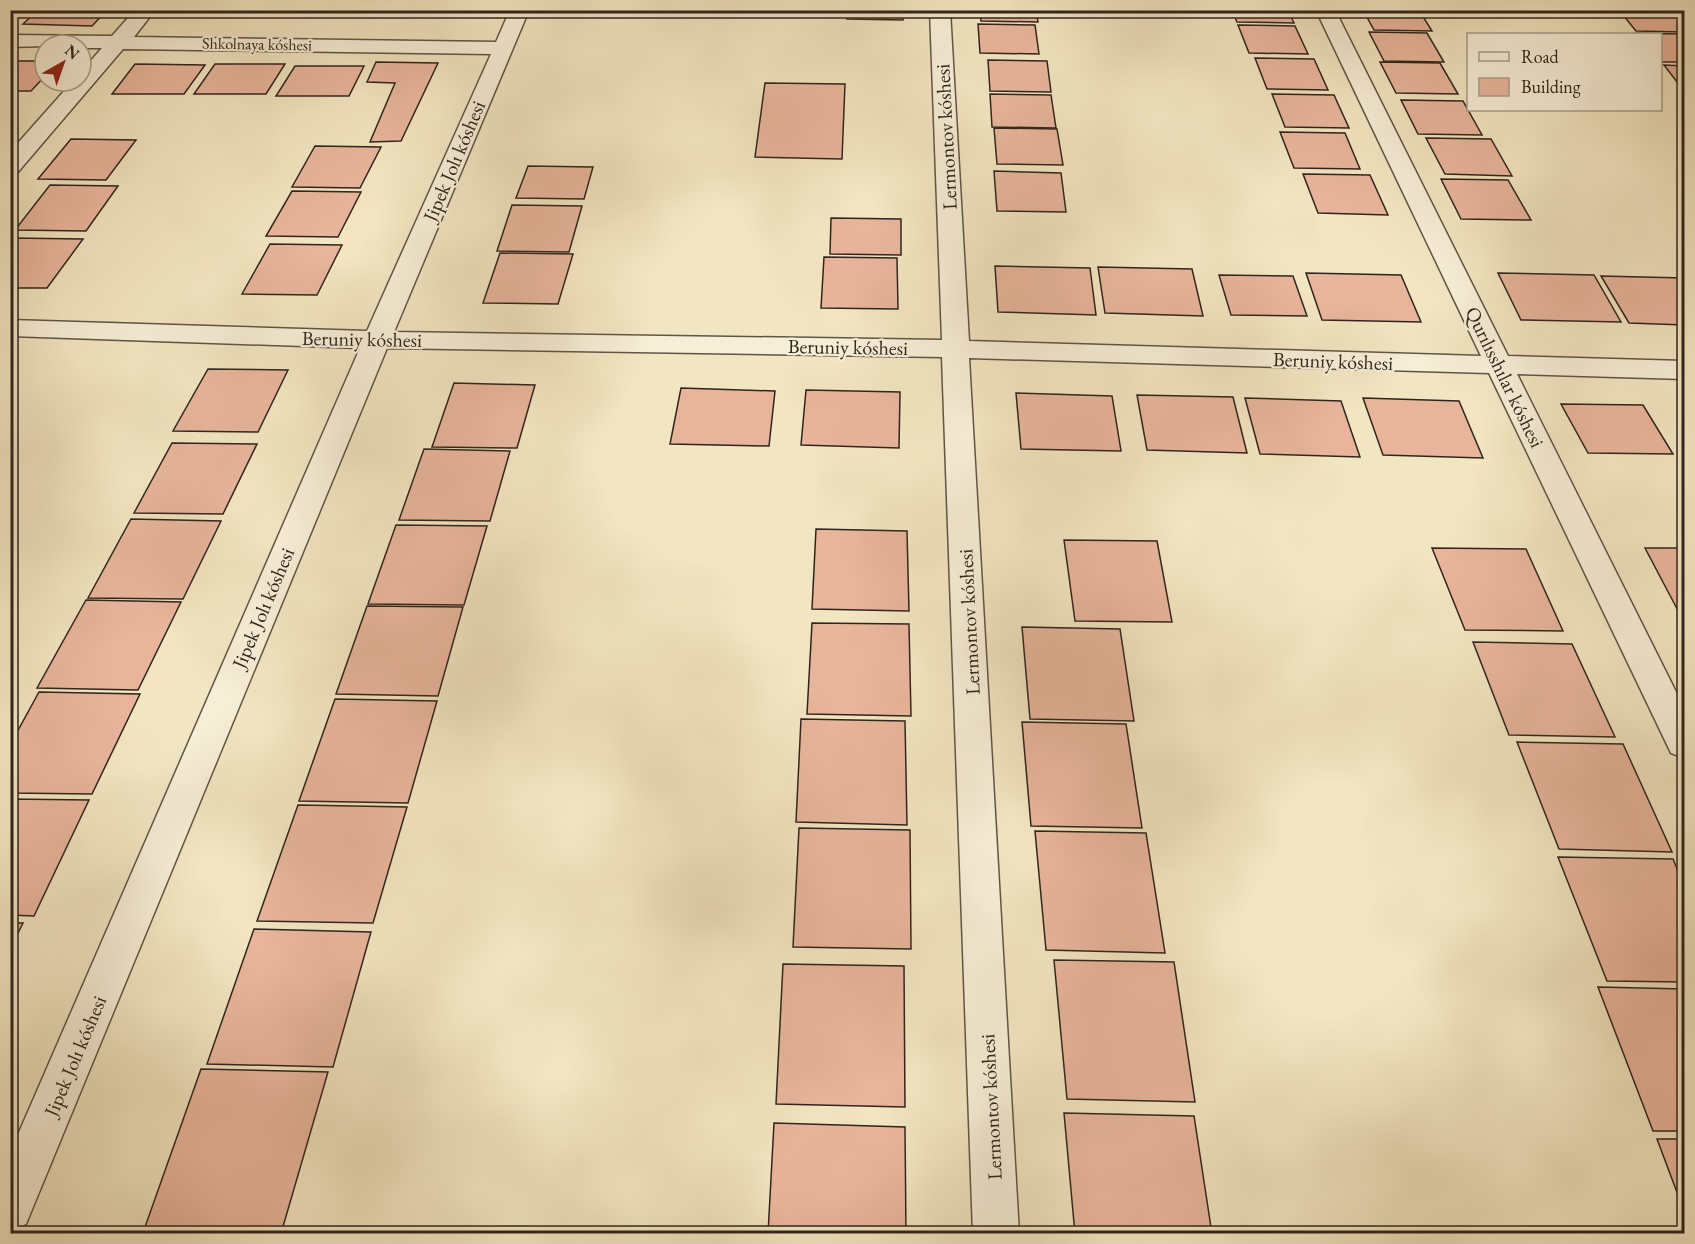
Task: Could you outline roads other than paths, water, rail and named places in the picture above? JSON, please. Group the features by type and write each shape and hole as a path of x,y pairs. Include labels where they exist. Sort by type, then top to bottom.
{"street":[{"path":"10,167 146,10"},
{"name":"Jipek Jolı kóshesi","path":"10,1208 377,340 520,10"},
{"name":"Lermontov kóshesi","path":"940,10 996,1233"},
{"name":"Qurılısshılar kóshesi","path":"1325,10 1684,743"},
{"name":"Shkolnaya kóshesi","path":"10,41 504,48"},
{"name":"Beruniy kóshesi","path":"10,328 377,340 956,349 1684,370"}]}
